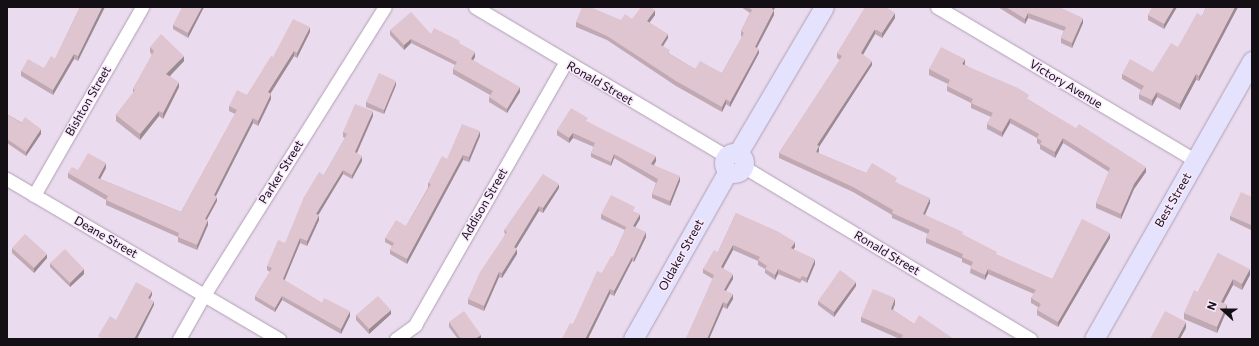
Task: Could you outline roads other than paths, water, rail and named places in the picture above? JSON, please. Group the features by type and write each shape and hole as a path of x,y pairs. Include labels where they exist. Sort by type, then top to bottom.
{"street":[{"name":"Bishton Street","path":"34,195 142,7"},
{"name":"Parker Street","path":"179,339 204,295 385,7"},
{"name":"Ronald Street","path":"475,7 565,63 1030,339"},
{"name":"Oldaker Street","path":"633,339 824,7"},
{"name":"Victory Avenue","path":"937,7 1196,161"},
{"name":"Best Street","path":"1094,339 1252,61"},
{"name":"Addison Street","path":"396,339 415,325 565,63"},
{"name":"Deane Street","path":"7,179 204,295"},
{"path":"204,295 279,339"}]}
